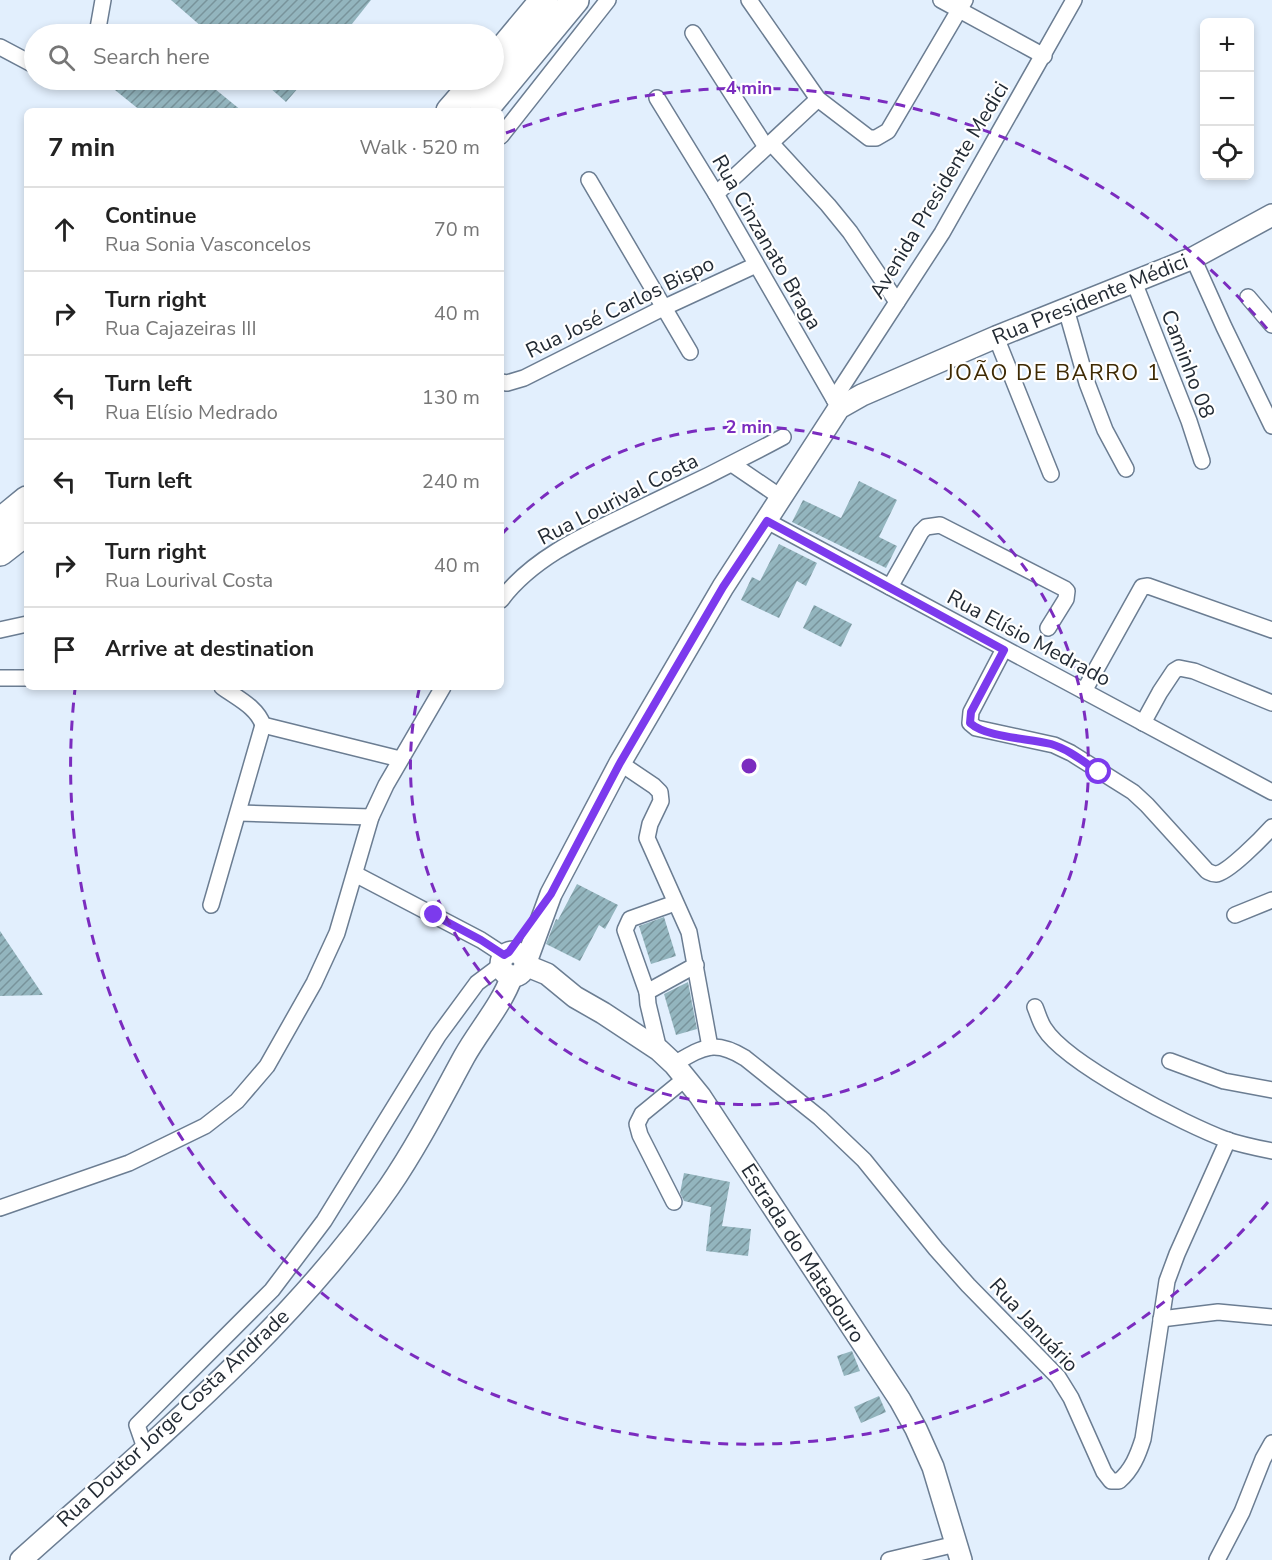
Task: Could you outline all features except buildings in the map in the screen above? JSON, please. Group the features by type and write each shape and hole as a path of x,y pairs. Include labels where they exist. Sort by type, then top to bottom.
{"highway":[{"path":"504,48 543,0"},
{"path":"504,86 575,0"},
{"path":"453,108 468,90"},
{"path":"485,108 500,90"},
{"path":"0,522 24,502"},
{"path":"0,552 24,533"}],"main road":[{"name":"Rua Presidente Médici","path":"837,404 1193,258 1272,215"},
{"name":"Rua Doutor Jorge Costa Andrade","path":"21,1560 271,1330 330,1262 389,1186 430,1119 479,1031 484,1008 512,965 620,763 723,587 782,498 837,404"},
{"name":"Estrada do Matadouro","path":"512,965 547,975 575,998 622,1024 673,1064 700,1096 900,1400 933,1467 958,1552"}],"street":[{"path":"99,24 103,0"},
{"path":"504,132 608,0"},
{"path":"749,0 818,99 869,138 882,136 895,120 962,5"},
{"path":"940,0 962,5 1044,56"},
{"name":"Avenida Presidente Medici","path":"837,404 897,302 942,233 1074,0"},
{"path":"693,33 768,145 835,214 897,302"},
{"path":"0,47 24,60"},
{"name":"Rua Cinzanato Braga","path":"657,98 716,194 837,404"},
{"path":"716,194 818,99"},
{"path":"589,180 690,352"},
{"path":"1193,258 1272,426"},
{"name":"Rua José Carlos Bispo","path":"504,382 524,378 663,308 756,265"},
{"name":"Caminho 08","path":"1134,282 1189,421 1202,461"},
{"path":"1248,297 1272,325"},
{"path":"1066,309 1087,383 1105,430 1126,469"},
{"path":"996,337 1051,474"},
{"name":"Rua Lourival Costa","path":"504,597 531,569 563,547 783,437"},
{"name":"Rua Lourival Costa","path":"732,464 782,498"},
{"name":"Rua Elísio Medrado","path":"767,521 1272,792"},
{"path":"890,587 921,532 932,525 947,527 1065,589 1066,599 1048,628"},
{"path":"1084,691 1143,587 1148,586 1183,597 1272,630"},
{"path":"0,630 24,625"},
{"path":"1004,650 971,712 970,723 982,731 1053,745 1071,753 1133,792 1207,871 1213,874 1218,874 1229,867 1272,827"},
{"path":"1143,723 1174,671 1184,668 1194,670 1272,703"},
{"path":"0,678 24,678"},
{"path":"212,905 263,725 260,716 253,709 226,690"},
{"path":"0,1208 129,1163 205,1126 237,1101 267,1066 314,983 337,933 371,818 399,759 441,690"},
{"path":"263,725 399,759"},
{"path":"620,763 660,792 661,801 650,824 647,838 689,932 710,1047 700,1049 673,1064 637,1124 640,1135 674,1202"},
{"path":"239,813 371,818"},
{"path":"145,1448 137,1425 272,1290 324,1221 438,1036 477,983 512,965 481,940 355,874"},
{"path":"1235,915 1272,900"},
{"path":"673,1064 648,1004 647,992 625,930 630,919 675,903"},
{"path":"647,992 696,965"},
{"path":"1035,1007 1045,1029 1065,1050 1093,1071 1193,1126 1228,1140 1272,1151"},
{"name":"Rua Januário","path":"710,1047 730,1049 746,1058 820,1118 864,1160 961,1278 1058,1377 1071,1398 1104,1472 1111,1481 1119,1481 1126,1475 1137,1458 1149,1409 1167,1281 1228,1140"},
{"path":"1170,1061 1224,1081 1272,1090"},
{"path":"1161,1319 1218,1312 1272,1317"},
{"path":"1217,1560 1242,1512 1263,1459 1272,1443"},
{"path":"889,1560 958,1552"}],"district":[{"name":"JOÃO DE BARRO 1","path":"1054,373"}],"route":[{"path":"434,915 504,955 509,952 551,894 620,763 723,587 767,521 1004,650 971,712 970,723 982,731 1053,745 1071,753 1099,772"}]}
